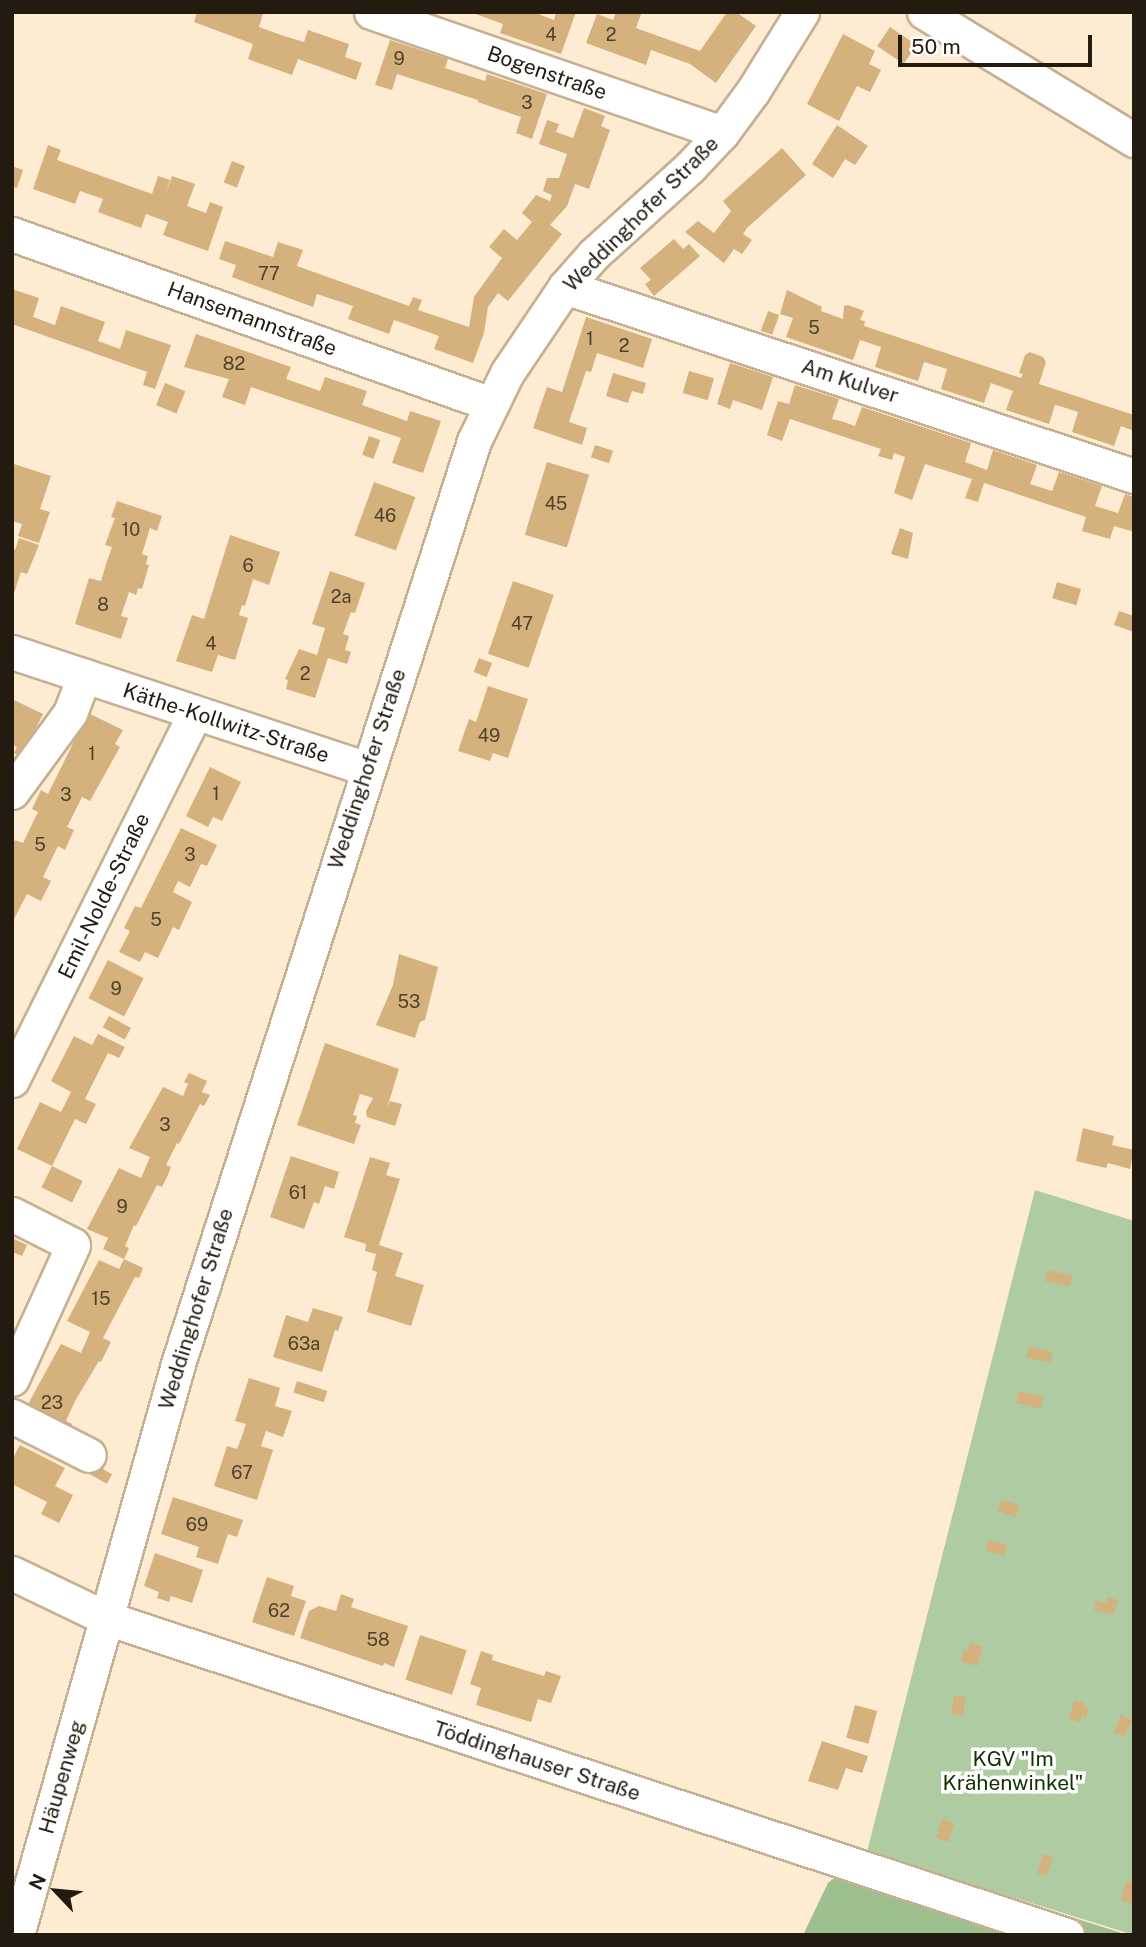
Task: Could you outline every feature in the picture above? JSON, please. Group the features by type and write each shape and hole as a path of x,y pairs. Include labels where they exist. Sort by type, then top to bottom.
{"street":[{"name":"Bogenstraße","path":"371,12 722,133"},
{"name":"Weddinghofer Straße","path":"106,1618 178,1364 459,481 491,404 527,339 565,287 594,254 690,167 722,133 753,91 802,12"},
{"path":"923,12 1134,140"},
{"name":"Hansemannstraße","path":"12,234 491,404"},
{"name":"Am Kulver","path":"565,287 1134,475"},
{"name":"Käthe-Kollwitz-Straße","path":"12,652 367,769"},
{"path":"12,792 70,713 84,676"},
{"name":"Emil-Nolde-Straße","path":"12,1080 195,713"},
{"path":"12,1214 72,1245 12,1379"},
{"path":"12,1416 89,1455"},
{"name":"Töddinghauser Straße","path":"12,1573 106,1618 1067,1935"},
{"name":"Häupenweg","path":"17,1935 106,1618"}],"green space":[{"name":"KGV \"Im Krähenwinkel\"","path":"1035,1190 1134,1221 1134,1935 867,1852"},
{"path":"867,1852 1128,1935 803,1935 828,1883"}],"building":[{"path":"197,12 258,12 263,14 259,27 281,35 304,42 308,30 349,44 345,57 362,63 356,80 298,59 292,75 248,59 253,44 194,22"},
{"path":"470,12 533,12 554,20 556,12 576,12 561,54 500,33 503,24"},
{"path":"616,12 641,14 636,28 700,51 727,12 736,12 756,26 716,83 690,64 651,50 646,65 586,43 597,14 613,20"},
{"path":"890,27 917,45 904,64 877,46"},
{"path":"843,34 875,51 869,64 881,70 870,92 857,86 839,121 807,104"},
{"path":"390,40 448,59 445,68 485,81 487,74 547,94 532,139 516,133 521,117 478,100 397,74 392,90 375,85"},
{"path":"584,108 605,116 601,126 610,130 589,189 575,184 567,206 550,225 562,234 508,301 498,293 488,307 484,333 473,363 434,349 439,336 394,320 389,334 348,319 353,306 317,294 313,307 232,277 236,265 219,259 225,241 273,257 278,242 303,250 297,266 409,306 413,297 422,300 418,310 469,327 474,297 502,258 489,247 504,229 517,240 532,222 522,213 536,195 550,201 552,195 543,191 547,178 559,178 567,154 539,144 547,120 559,124 556,132 573,138"},
{"path":"837,125 868,146 855,165 845,159 833,178 812,164"},
{"path":"48,145 61,150 57,160 152,194 158,176 170,180 165,196 172,176 195,184 187,206 206,213 210,202 223,207 208,251 163,235 168,222 146,214 141,228 98,212 103,199 80,191 75,204 33,189"},
{"path":"782,148 806,175 747,228 743,234 752,240 742,254 734,249 724,263 685,232 698,221 714,233 731,211 723,201"},
{"path":"232,161 245,166 237,187 224,182"},
{"path":"12,166 23,170 17,188 12,187"},
{"path":"674,239 683,249 689,244 700,256 654,296 645,284 651,280 640,268"},
{"path":"12,289 39,298 33,317 55,325 61,306 105,322 98,341 120,349 126,330 171,345 155,389 143,385 147,372 12,324"},
{"path":"787,290 822,307 821,311 843,319 844,306 848,305 864,311 860,320 865,321 864,326 1021,378 1023,374 1019,373 1025,355 1030,352 1043,357 1046,362 1039,384 1134,415 1134,431 1121,426 1114,446 1072,432 1078,412 1055,405 1049,424 1006,410 1013,391 991,383 984,403 941,389 947,369 924,362 918,381 875,367 881,347 860,340 853,360 786,337 793,318 780,314"},
{"path":"768,311 779,315 772,335 761,331"},
{"path":"586,317 652,339 643,368 597,353 591,372 586,371 569,422 587,428 582,445 533,428 547,387 562,392"},
{"path":"196,334 291,367 286,379 320,391 325,377 367,391 362,405 407,421 410,411 441,421 423,473 392,463 401,438 251,387 245,405 222,397 229,379 184,367"},
{"path":"730,363 773,377 762,410 733,400 730,409 717,404"},
{"path":"689,371 714,378 708,400 683,393"},
{"path":"613,373 646,383 643,394 632,391 628,403 606,396"},
{"path":"165,383 185,391 176,413 156,405"},
{"path":"795,385 839,399 832,419 855,426 862,407 971,443 965,462 987,470 993,450 1037,465 1030,484 1052,491 1059,472 1102,486 1095,506 1118,513 1125,494 1134,497 1134,532 1114,526 1110,539 1082,531 1086,517 984,483 978,502 965,498 972,479 925,464 912,500 894,493 905,457 894,453 892,460 878,456 881,449 790,419 782,441 767,435 778,401 789,404"},
{"path":"369,436 380,440 373,459 362,455"},
{"path":"595,445 613,451 609,463 591,457"},
{"path":"547,462 589,475 567,548 525,535"},
{"path":"14,464 51,476 40,509 50,512 39,543 18,536 22,524 12,521"},
{"path":"374,482 415,497 396,551 355,536"},
{"path":"117,501 162,516 157,531 150,528 142,554 148,556 146,564 149,565 142,589 138,588 136,595 129,592 121,616 128,618 121,639 75,624 89,578 101,581 112,547 105,545 115,518 111,517"},
{"path":"900,528 913,533 908,559 891,554"},
{"path":"230,535 280,552 269,585 253,579 245,606 242,605 239,615 248,618 235,660 218,655 212,672 176,661 192,615 204,619"},
{"path":"19,538 39,545 27,574 21,572 13,596 12,549 15,550"},
{"path":"330,571 365,583 355,613 351,612 343,634 349,636 345,650 351,652 347,664 328,658 315,698 286,689 288,680 285,679 299,649 317,655 325,628 312,624"},
{"path":"513,581 554,595 529,668 488,654"},
{"path":"1057,582 1081,589 1076,605 1052,598"},
{"path":"1119,611 1134,616 1134,632 1114,625"},
{"path":"479,658 492,663 487,677 474,672"},
{"path":"488,686 528,699 508,758 493,753 490,761 458,751 469,719 476,722"},
{"path":"12,699 43,714 25,750 22,749 18,755 14,753 17,747 12,744"},
{"path":"88,713 123,730 115,744 120,747 90,801 82,797 67,827 74,830 65,850 58,846 43,877 51,881 41,901 27,894 12,923 12,846 15,840 23,843 38,812 32,809 41,790 48,794"},
{"path":"210,767 241,782 222,821 213,817 208,827 186,816"},
{"path":"181,828 217,845 207,866 201,864 190,887 178,881 173,892 192,902 179,930 173,927 158,958 145,952 140,962 119,952 130,931 124,928 135,906 141,908"},
{"path":"399,954 438,967 425,1020 420,1022 415,1038 376,1025 393,985"},
{"path":"108,960 144,978 124,1016 88,998"},
{"path":"109,1016 131,1028 125,1039 103,1027"},
{"path":"98,1034 125,1047 119,1058 108,1053 85,1099 96,1104 86,1124 75,1119 52,1166 17,1149 40,1102 61,1112 71,1092 51,1081 74,1036 92,1045"},
{"path":"325,1043 399,1069 387,1108 390,1101 402,1104 395,1126 367,1117 366,1111 373,1098 360,1094 353,1115 357,1116 355,1123 361,1125 354,1144 297,1125"},
{"path":"189,1073 207,1081 202,1092 210,1095 204,1106 200,1104 179,1144 177,1143 166,1165 171,1167 162,1187 157,1185 136,1226 134,1225 125,1246 129,1248 124,1259 103,1249 108,1238 87,1229 119,1168 141,1178 150,1157 129,1148 163,1087 183,1096 188,1084 184,1082"},
{"path":"1083,1128 1114,1136 1112,1145 1134,1150 1130,1169 1108,1163 1106,1168 1076,1161"},
{"path":"291,1156 339,1172 334,1189 325,1186 319,1204 314,1202 304,1229 270,1217"},
{"path":"370,1157 390,1163 386,1175 400,1179 379,1245 403,1253 395,1276 424,1285 411,1326 367,1312 377,1272 372,1270 376,1254 365,1251 366,1244 344,1237"},
{"path":"52,1166 83,1181 72,1202 41,1188"},
{"path":"12,1238 27,1245 22,1256 12,1252"},
{"path":"124,1259 143,1268 139,1278 135,1277 103,1338 111,1342 75,1401 66,1421 72,1424 67,1435 29,1418 35,1407 28,1404 61,1344 81,1353 90,1332 67,1321 99,1260 119,1269"},
{"path":"1047,1270 1072,1276 1070,1287 1045,1281"},
{"path":"313,1308 343,1317 338,1331 335,1330 322,1372 273,1357 286,1315 308,1322"},
{"path":"1029,1347 1052,1352 1050,1363 1027,1358"},
{"path":"249,1378 280,1388 275,1406 292,1411 283,1437 266,1431 261,1446 273,1450 257,1500 214,1486 227,1446 237,1449 246,1424 235,1421"},
{"path":"297,1381 327,1391 324,1402 293,1392"},
{"path":"1019,1391 1043,1397 1040,1409 1016,1403"},
{"path":"20,1445 65,1468 55,1486 73,1495 59,1523 41,1514 47,1502 12,1484 12,1460"},
{"path":"92,1463 112,1474 107,1484 87,1473"},
{"path":"173,1497 243,1520 237,1537 228,1534 218,1564 196,1557 199,1547 161,1534"},
{"path":"1001,1500 1019,1505 1016,1517 998,1512"},
{"path":"989,1540 1007,1545 1004,1556 986,1551"},
{"path":"155,1553 203,1570 192,1603 171,1596 169,1602 157,1598 159,1592 144,1586"},
{"path":"267,1577 294,1586 291,1596 306,1601 294,1636 252,1622"},
{"path":"341,1594 354,1599 351,1607 408,1626 394,1667 384,1663 383,1666 300,1638 309,1611 319,1606 336,1611"},
{"path":"1107,1597 1118,1600 1113,1615 1094,1610 1096,1600 1106,1603"},
{"path":"420,1635 467,1650 452,1695 405,1680"},
{"path":"970,1643 982,1646 978,1666 961,1662 964,1650 968,1651"},
{"path":"481,1651 493,1655 492,1660 544,1676 546,1671 561,1676 551,1703 538,1699 531,1722 476,1705 481,1688 470,1684"},
{"path":"954,1695 966,1697 963,1716 951,1714"},
{"path":"1074,1701 1085,1703 1084,1707 1089,1708 1086,1717 1081,1715 1080,1722 1069,1719"},
{"path":"855,1705 877,1711 868,1744 846,1738"},
{"path":"1121,1715 1132,1720 1125,1736 1114,1733"},
{"path":"822,1741 868,1756 862,1773 846,1768 838,1790 808,1781"},
{"path":"942,1819 954,1823 948,1842 936,1838"},
{"path":"1043,1854 1053,1857 1047,1876 1037,1873"},
{"path":"1126,1881 1134,1883 1133,1904 1121,1900"}]}
